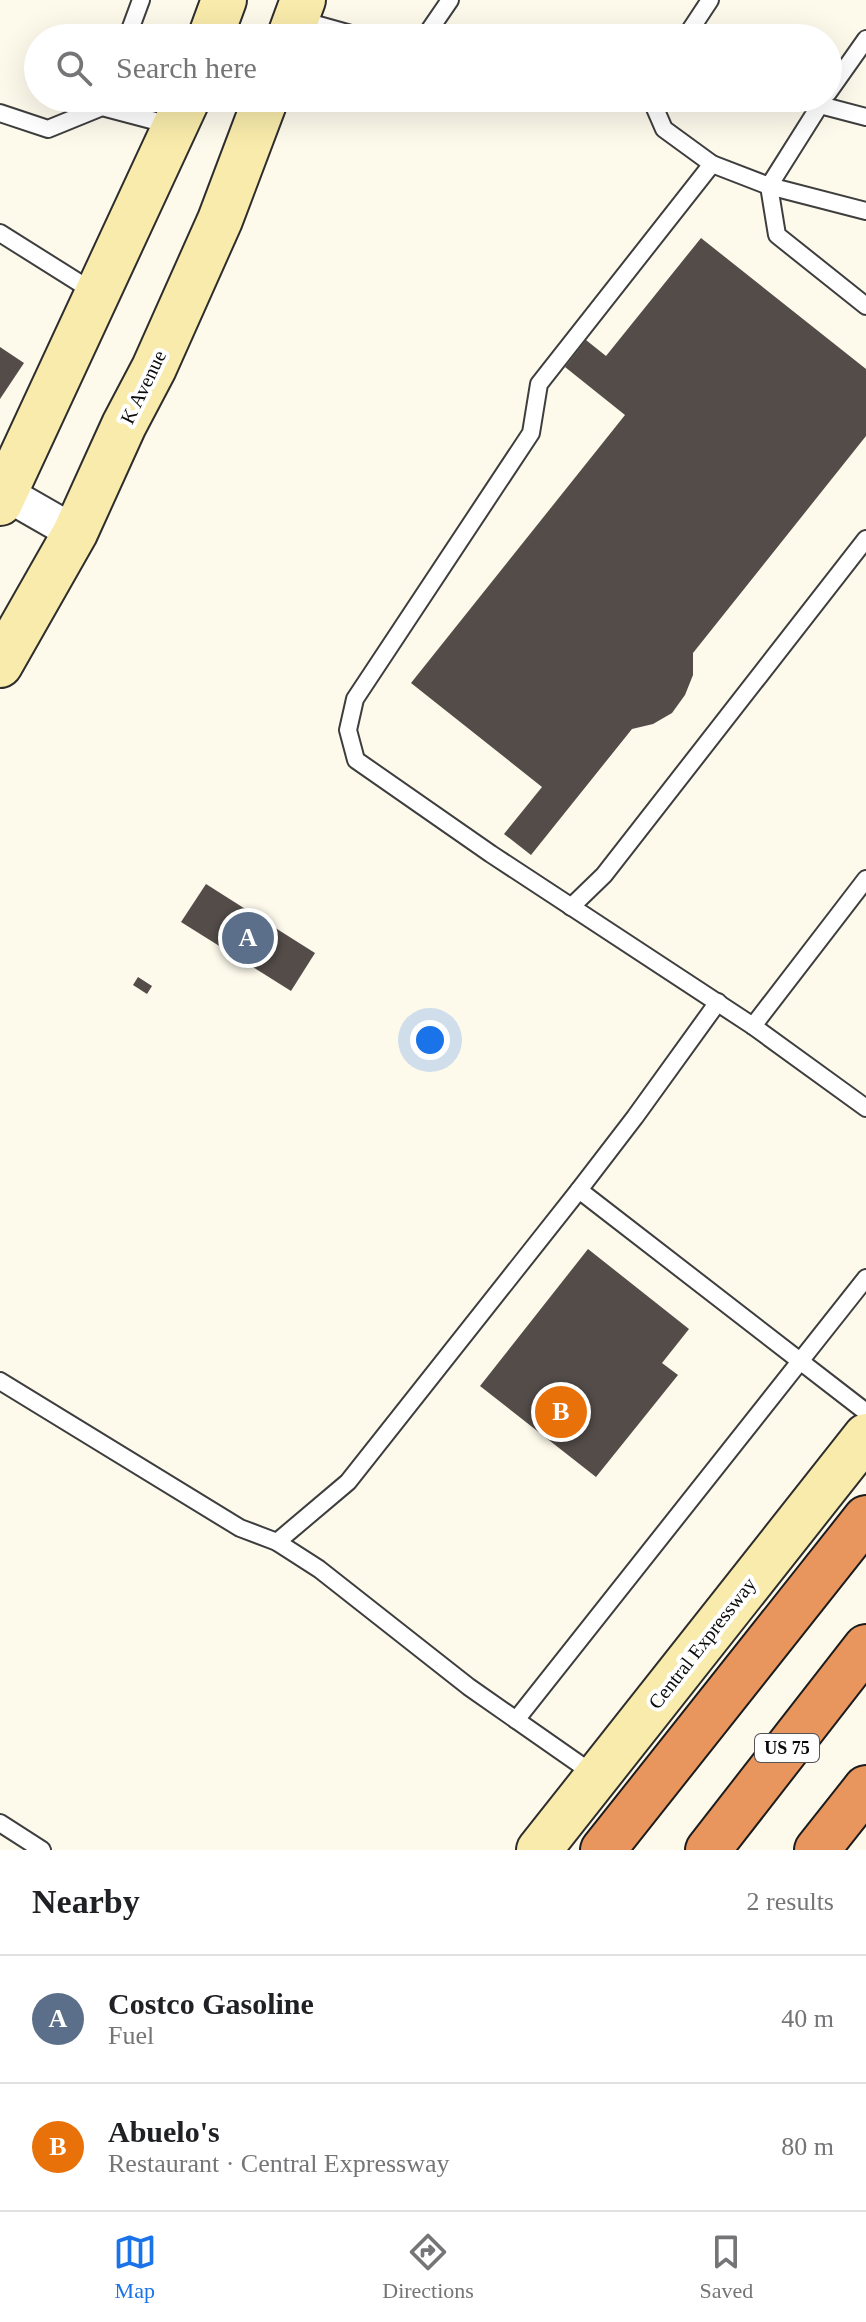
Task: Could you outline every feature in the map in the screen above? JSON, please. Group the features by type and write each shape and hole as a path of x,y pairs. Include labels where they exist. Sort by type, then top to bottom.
{"highway":[{"path":"603,1850 866,1518"},
{"name":"US 75","path":"708,1850 866,1647"},
{"path":"817,1850 866,1788"}],"main road":[{"path":"215,24 224,0"},
{"path":"2,495 181,112"},
{"name":"K Avenue","path":"0,665 75,533 124,425 154,368 220,220 261,112"},
{"name":"Central Expressway","path":"539,1850 866,1436"}],"street":[{"path":"2,495 75,533"}],"lane":[{"path":"132,24 141,0"},
{"path":"434,24 450,0"},
{"path":"694,24 710,0"},
{"path":"842,73 866,39"},
{"path":"842,107 866,117"},
{"path":"0,113 48,129 84,112"},
{"path":"657,112 664,129 712,164 769,186 866,211"},
{"path":"816,112 769,186 777,235 866,306"},
{"path":"712,164 539,384 531,433 355,699 348,730 356,760 571,907 718,1002 866,1108"},
{"path":"0,233 97,294"},
{"path":"571,907 604,875 866,539"},
{"path":"753,1026 866,879"},
{"path":"277,1542 348,1482 579,1190 718,1002"},
{"path":"579,1190 866,1412"},
{"path":"516,1720 866,1278"},
{"path":"0,1381 240,1528 277,1542 319,1569 469,1687 597,1776"},
{"path":"0,1823 42,1850"}],"building":[{"path":"701,238 866,369 866,436 693,653 693,675 685,695 672,713 653,724 632,729 531,855 504,834 542,787 411,683 625,415 565,367 586,340 606,356"},
{"path":"0,347 24,363 0,399"},
{"path":"206,884 315,953 291,991 181,922"},
{"path":"138,977 152,986 147,994 133,985"},
{"path":"588,1249 689,1329 662,1363 678,1375 596,1477 480,1386"}],"place":[{"name":"Costco Gasoline","path":"248,938"},
{"name":"Abuelo's","path":"561,1412"}]}
